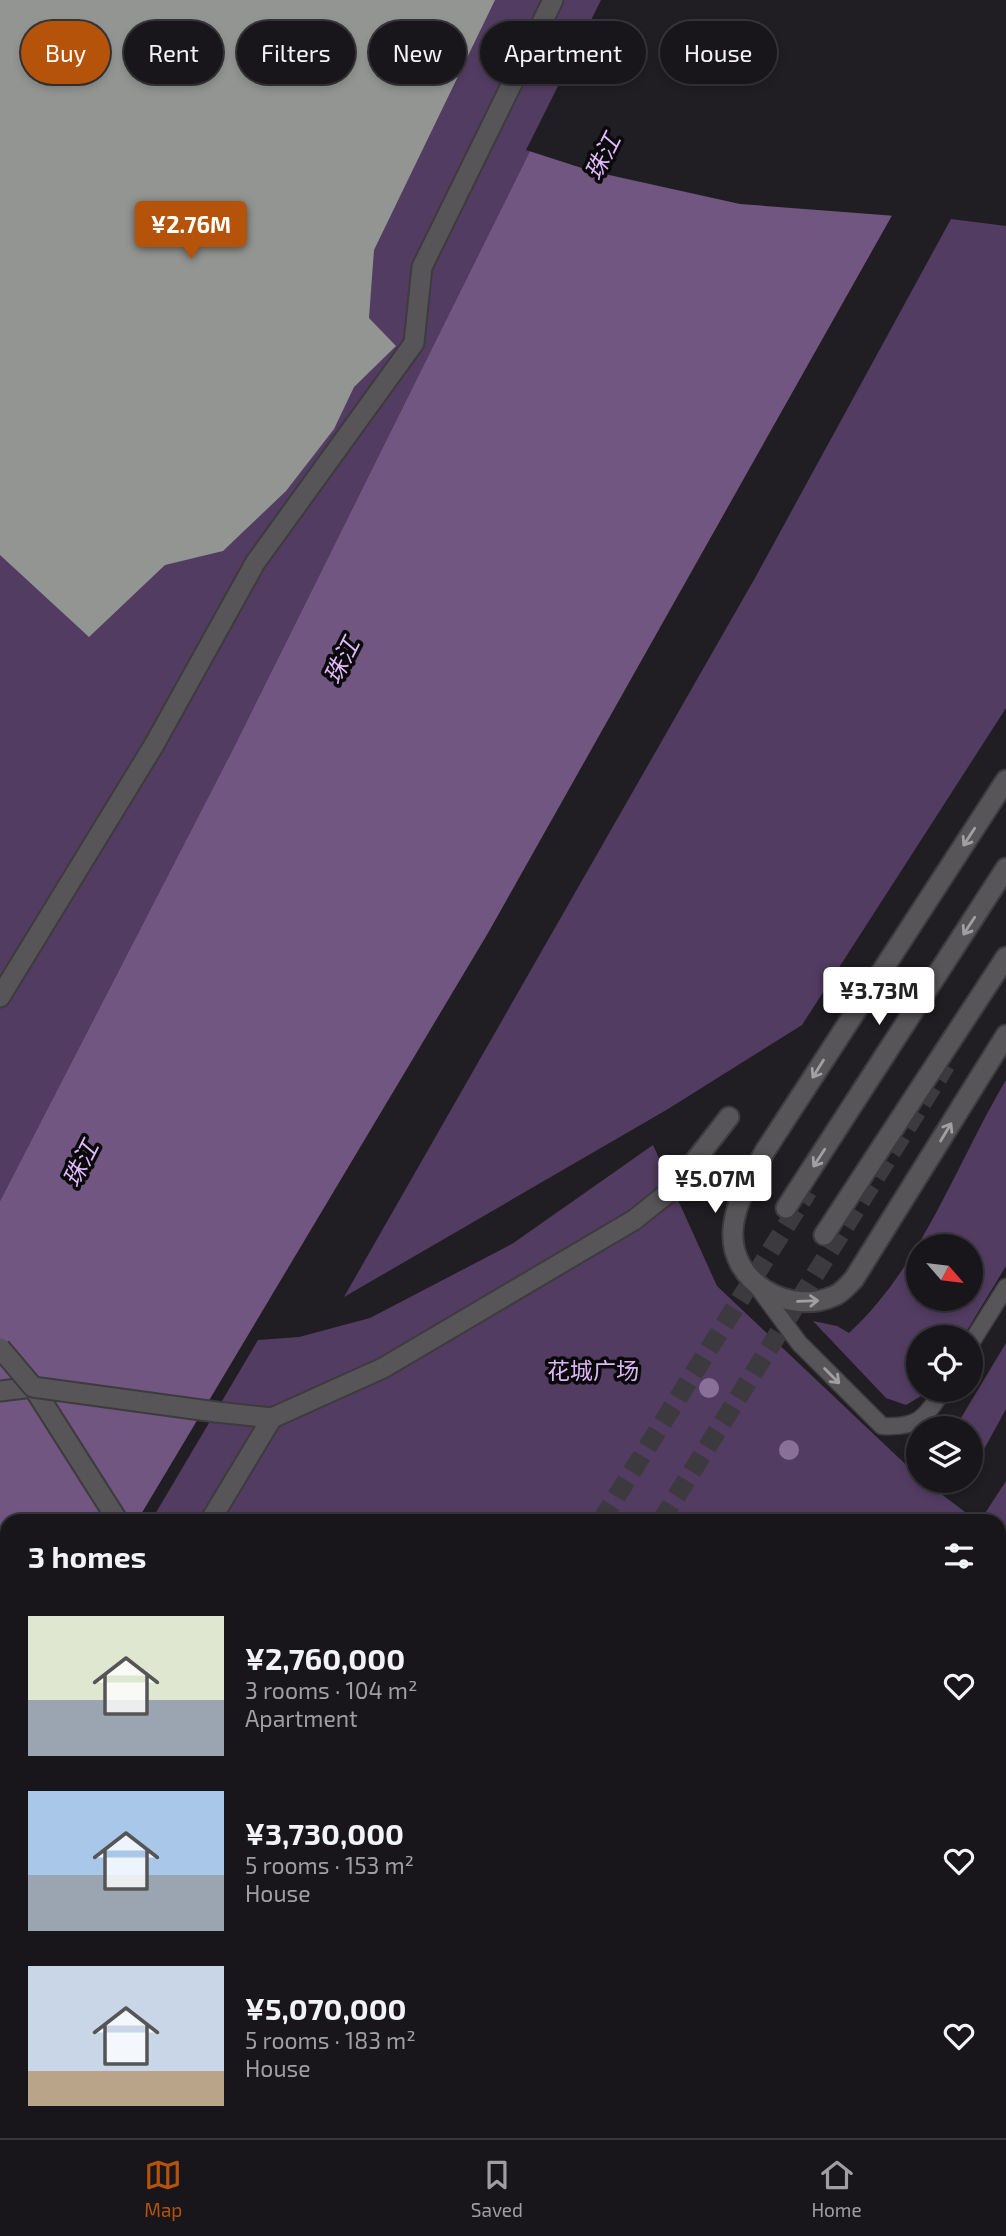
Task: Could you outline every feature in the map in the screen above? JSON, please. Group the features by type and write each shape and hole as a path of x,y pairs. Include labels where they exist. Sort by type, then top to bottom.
{"street":[{"path":"0,997 154,745 255,564 414,343 422,267 553,0"},
{"path":"1006,780 765,1151 744,1192 732,1232 735,1253 757,1286 777,1297 799,1302 817,1302 836,1295 854,1279 1006,1035"},
{"path":"786,1208 1006,869"},
{"path":"824,1235 1006,957"},
{"path":"0,1391 33,1387 272,1418 383,1368 634,1220 673,1189 729,1117"},
{"path":"0,1348 33,1387 114,1514"},
{"path":"214,1514 272,1418"}],"lane":[{"path":"757,1286 799,1343 881,1426 904,1427 927,1415 935,1402"},
{"path":"982,1325 1006,1287"}],"green space":[{"path":"0,0 605,0 595,21 480,21 480,84 563,84 232,751 0,1201"},
{"path":"951,219 1006,226 1006,708 802,1025 668,1109 344,1297 755,578"},
{"path":"1006,1080 1006,1266 984,1302 984,1234 925,1234"},
{"name":"花城广场","path":"653,1145 717,1286 906,1465 906,1493 940,1493 968,1514 155,1514 258,1340 299,1337 370,1318 512,1244"},
{"path":"906,1264 906,1311 979,1311 970,1325 906,1325 906,1402 911,1402 906,1405 886,1398 813,1321 837,1326 849,1333 875,1306"},
{"path":"1006,1343 1006,1409 983,1451 983,1416 962,1416 971,1402 983,1402 983,1381"},
{"path":"1006,1481 1006,1514 985,1514"}],"water":[{"name":"珠江","path":"605,0 1006,0 1006,13 488,933 141,1514 0,1514 0,1201 232,751 563,84 646,84 646,21 595,21"}],"pier":[{"path":"601,0 1006,0 1006,20 896,216 740,204 591,171 526,150 559,84 646,84 646,21 590,21"}],"building":[{"path":"0,0 495,0 485,21 480,21 480,31 466,60 466,21 369,21 369,84 454,84 374,250 369,318 396,346 354,387 334,429 286,491 223,551 165,565 89,637 0,555"}],"tunnel":[{"path":"665,1514 946,1065"},
{"path":"605,1514 808,1191"}]}
